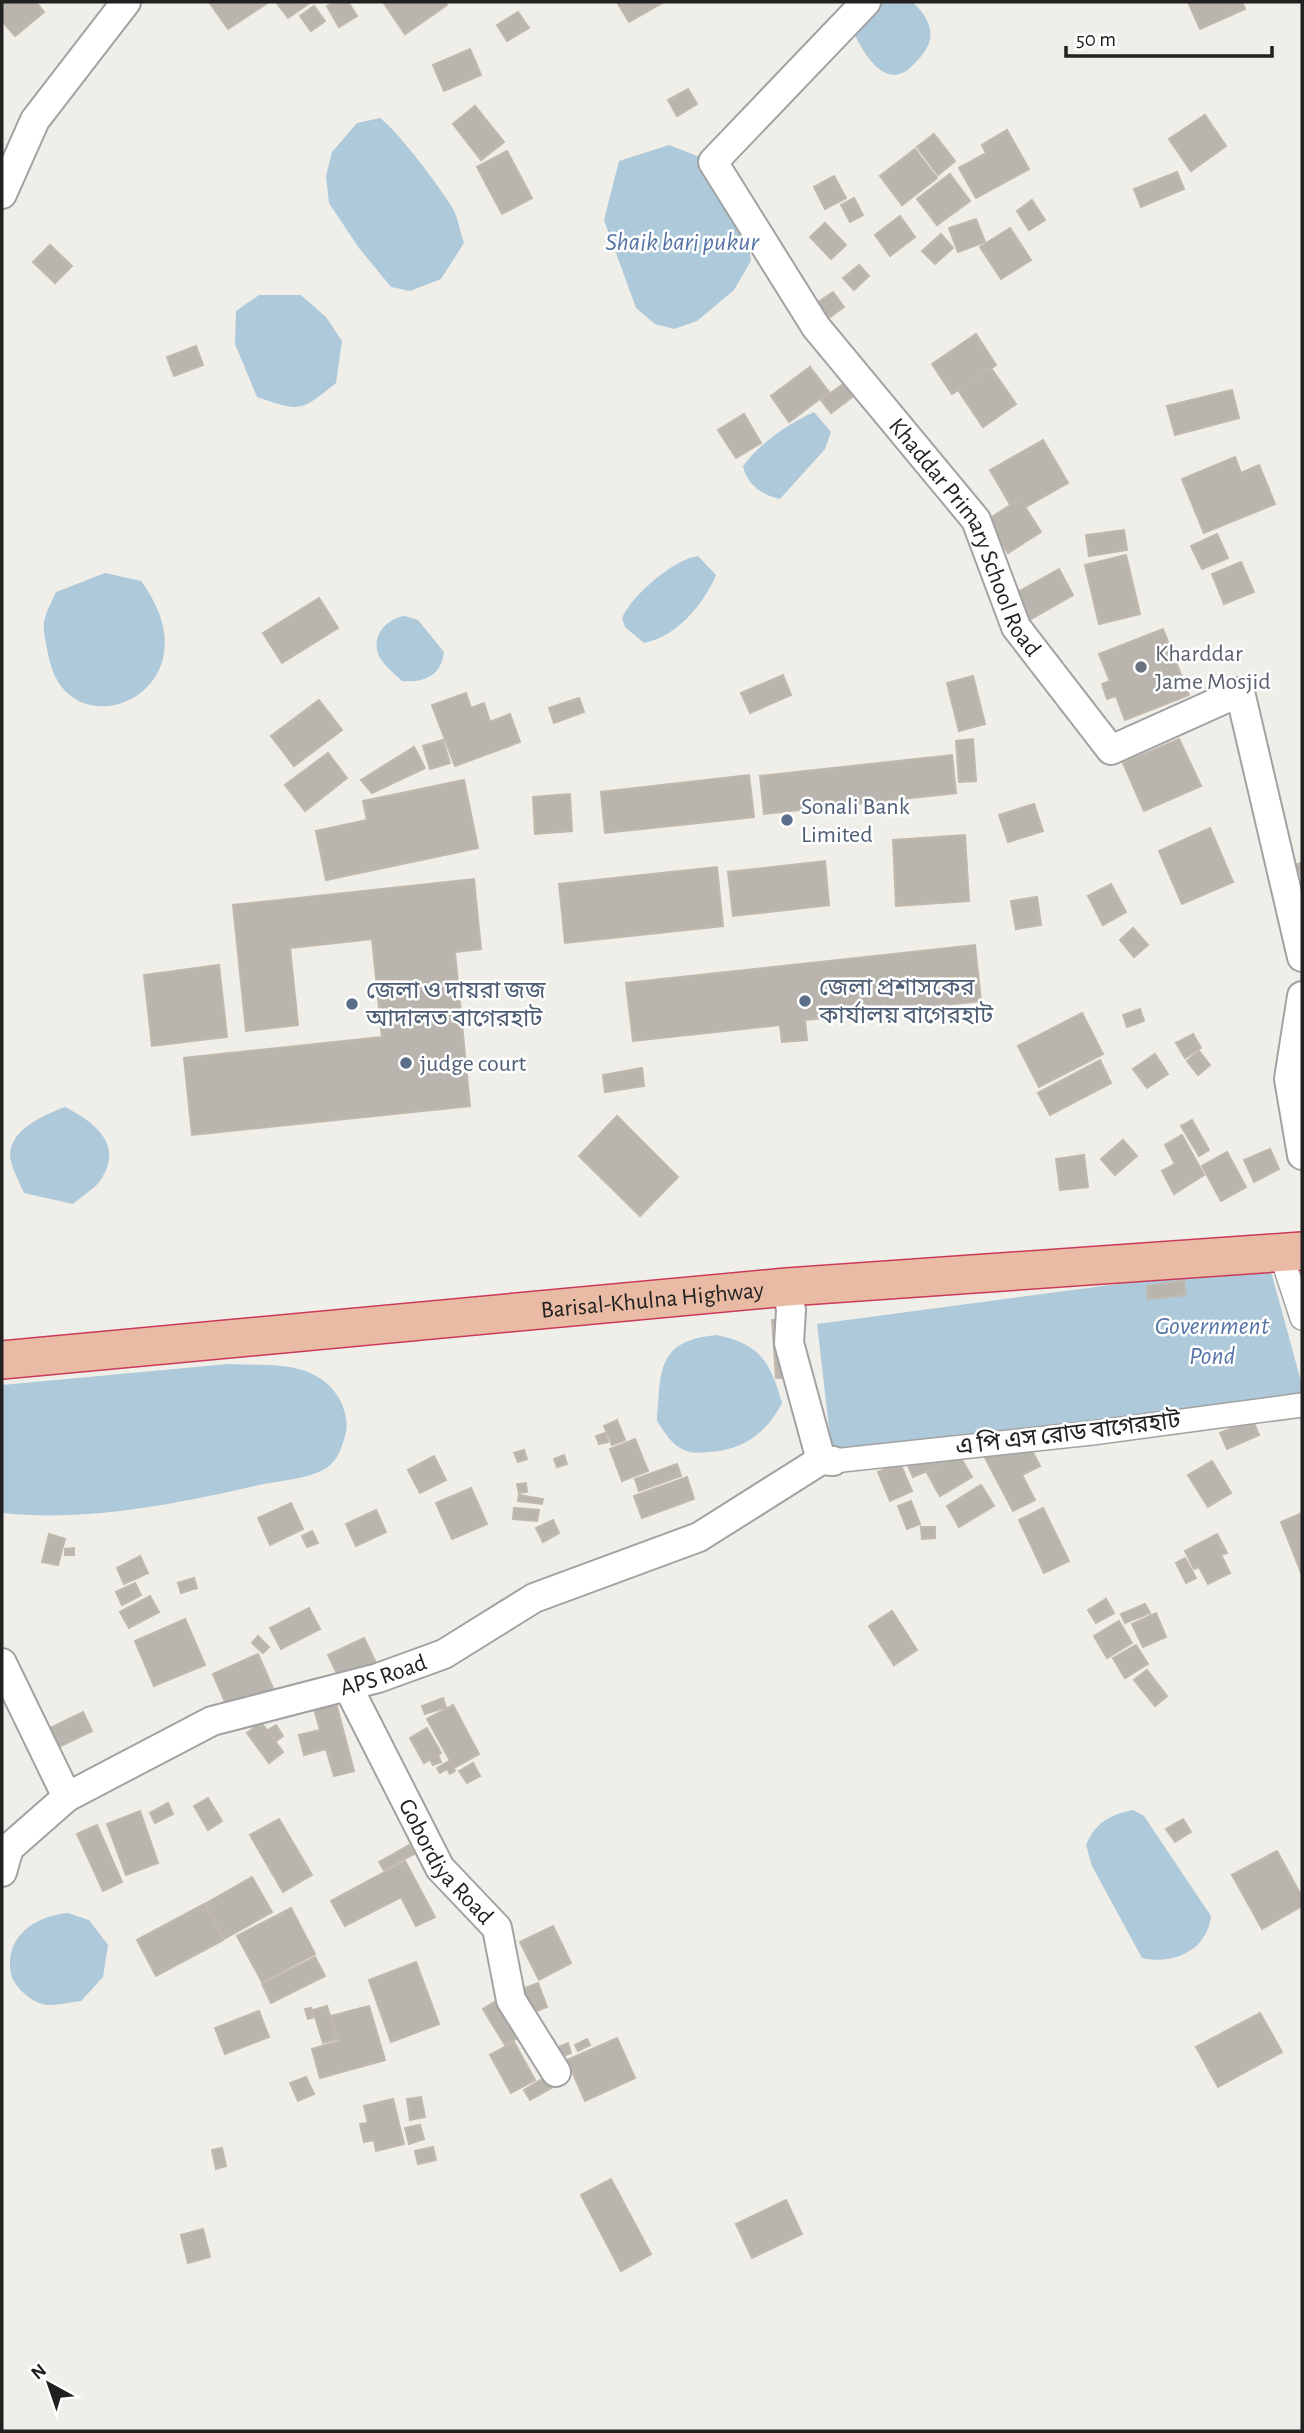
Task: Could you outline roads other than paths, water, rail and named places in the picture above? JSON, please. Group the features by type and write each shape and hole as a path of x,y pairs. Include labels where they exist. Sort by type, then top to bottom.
{"highway":[{"name":"Barisal-Khulna Highway","path":"2,1360 787,1287 1291,1252"}],"street":[{"path":"2,194 35,120 126,2"},
{"name":"Khaddar Primary School Road","path":"866,2 713,162 816,327 976,520 1016,627 1111,750 1240,692 1302,957"},
{"path":"1302,996 1289,1079 1302,1154"},
{"path":"1291,1252 1302,1318"},
{"path":"787,1287 791,1310 789,1343 827,1461"},
{"name":"এ পি এস রোড বাগেরহাট","path":"827,1461 1092,1433 1302,1405"},
{"name":"APS Road","path":"2,1872 9,1848 67,1797 212,1721 348,1687 444,1654 534,1598 699,1537 827,1461"},
{"path":"2,1663 67,1797"},
{"name":"Gobordiya Road","path":"348,1687 440,1868 497,1928 511,2000 556,2072"}],"water":[{"path":"865,2 912,2 926,18 930,28 927,47 915,63 902,73 893,75 876,66 856,38 852,29"},
{"path":"380,118 407,146 446,198 456,215 464,243 441,279 410,291 391,287 359,248 329,203 326,176 332,152 357,123"},
{"name":"Shaik bari pukur","path":"669,145 713,162 746,224 751,261 734,290 697,321 674,329 655,324 636,308 604,220 619,161"},
{"path":"259,295 301,295 326,317 342,341 336,383 307,404 292,407 257,397 235,344 236,311"},
{"path":"814,412 831,432 825,449 780,499 761,492 748,479 743,466 775,435"},
{"path":"698,556 716,575 711,586 688,618 667,634 644,643 625,627 622,618 627,609 634,599 666,571"},
{"path":"105,573 141,581 161,620 164,654 153,680 133,698 109,706 83,703 62,687 49,658 44,630 47,611 56,592"},
{"path":"405,616 418,620 444,652 435,672 417,681 402,681 386,666 377,649 379,635 386,624"},
{"path":"65,1107 94,1126 107,1144 109,1154 108,1165 102,1178 93,1189 73,1204 24,1193 10,1156 12,1146 22,1131 38,1119"},
{"name":"Government Pond","path":"1269,1264 1302,1385 1302,1399 832,1453 817,1324"},
{"path":"716,1335 743,1344 761,1357 773,1376 782,1403 761,1432 743,1444 721,1451 689,1452 674,1444 657,1421 662,1373 672,1352 682,1344 696,1338"},
{"path":"228,1364 292,1368 320,1378 332,1388 341,1402 347,1425 341,1450 335,1460 321,1471 299,1478 131,1510 66,1515 2,1513 2,1385"},
{"path":"1133,1810 1144,1816 1211,1916 1208,1928 1196,1947 1176,1957 1154,1960 1142,1958 1092,1866 1086,1845 1094,1831 1110,1817"},
{"path":"68,1913 89,1920 108,1945 103,1977 81,2001 42,2004 26,1995 13,1980 11,1953 15,1942 32,1925 55,1915"}],"place":[{"name":"Kharddar Jame Mosjid","path":"1141,667"},
{"name":"Sonali Bank Limited","path":"787,820"},
{"name":"জেলা প্রশাসকের কার্যালয় বাগেরহাট","path":"805,1001"},
{"name":"জেলা ও দায়রা জজ আদালত বাগেরহাট","path":"352,1004"},
{"name":"judge court","path":"406,1063"}]}
